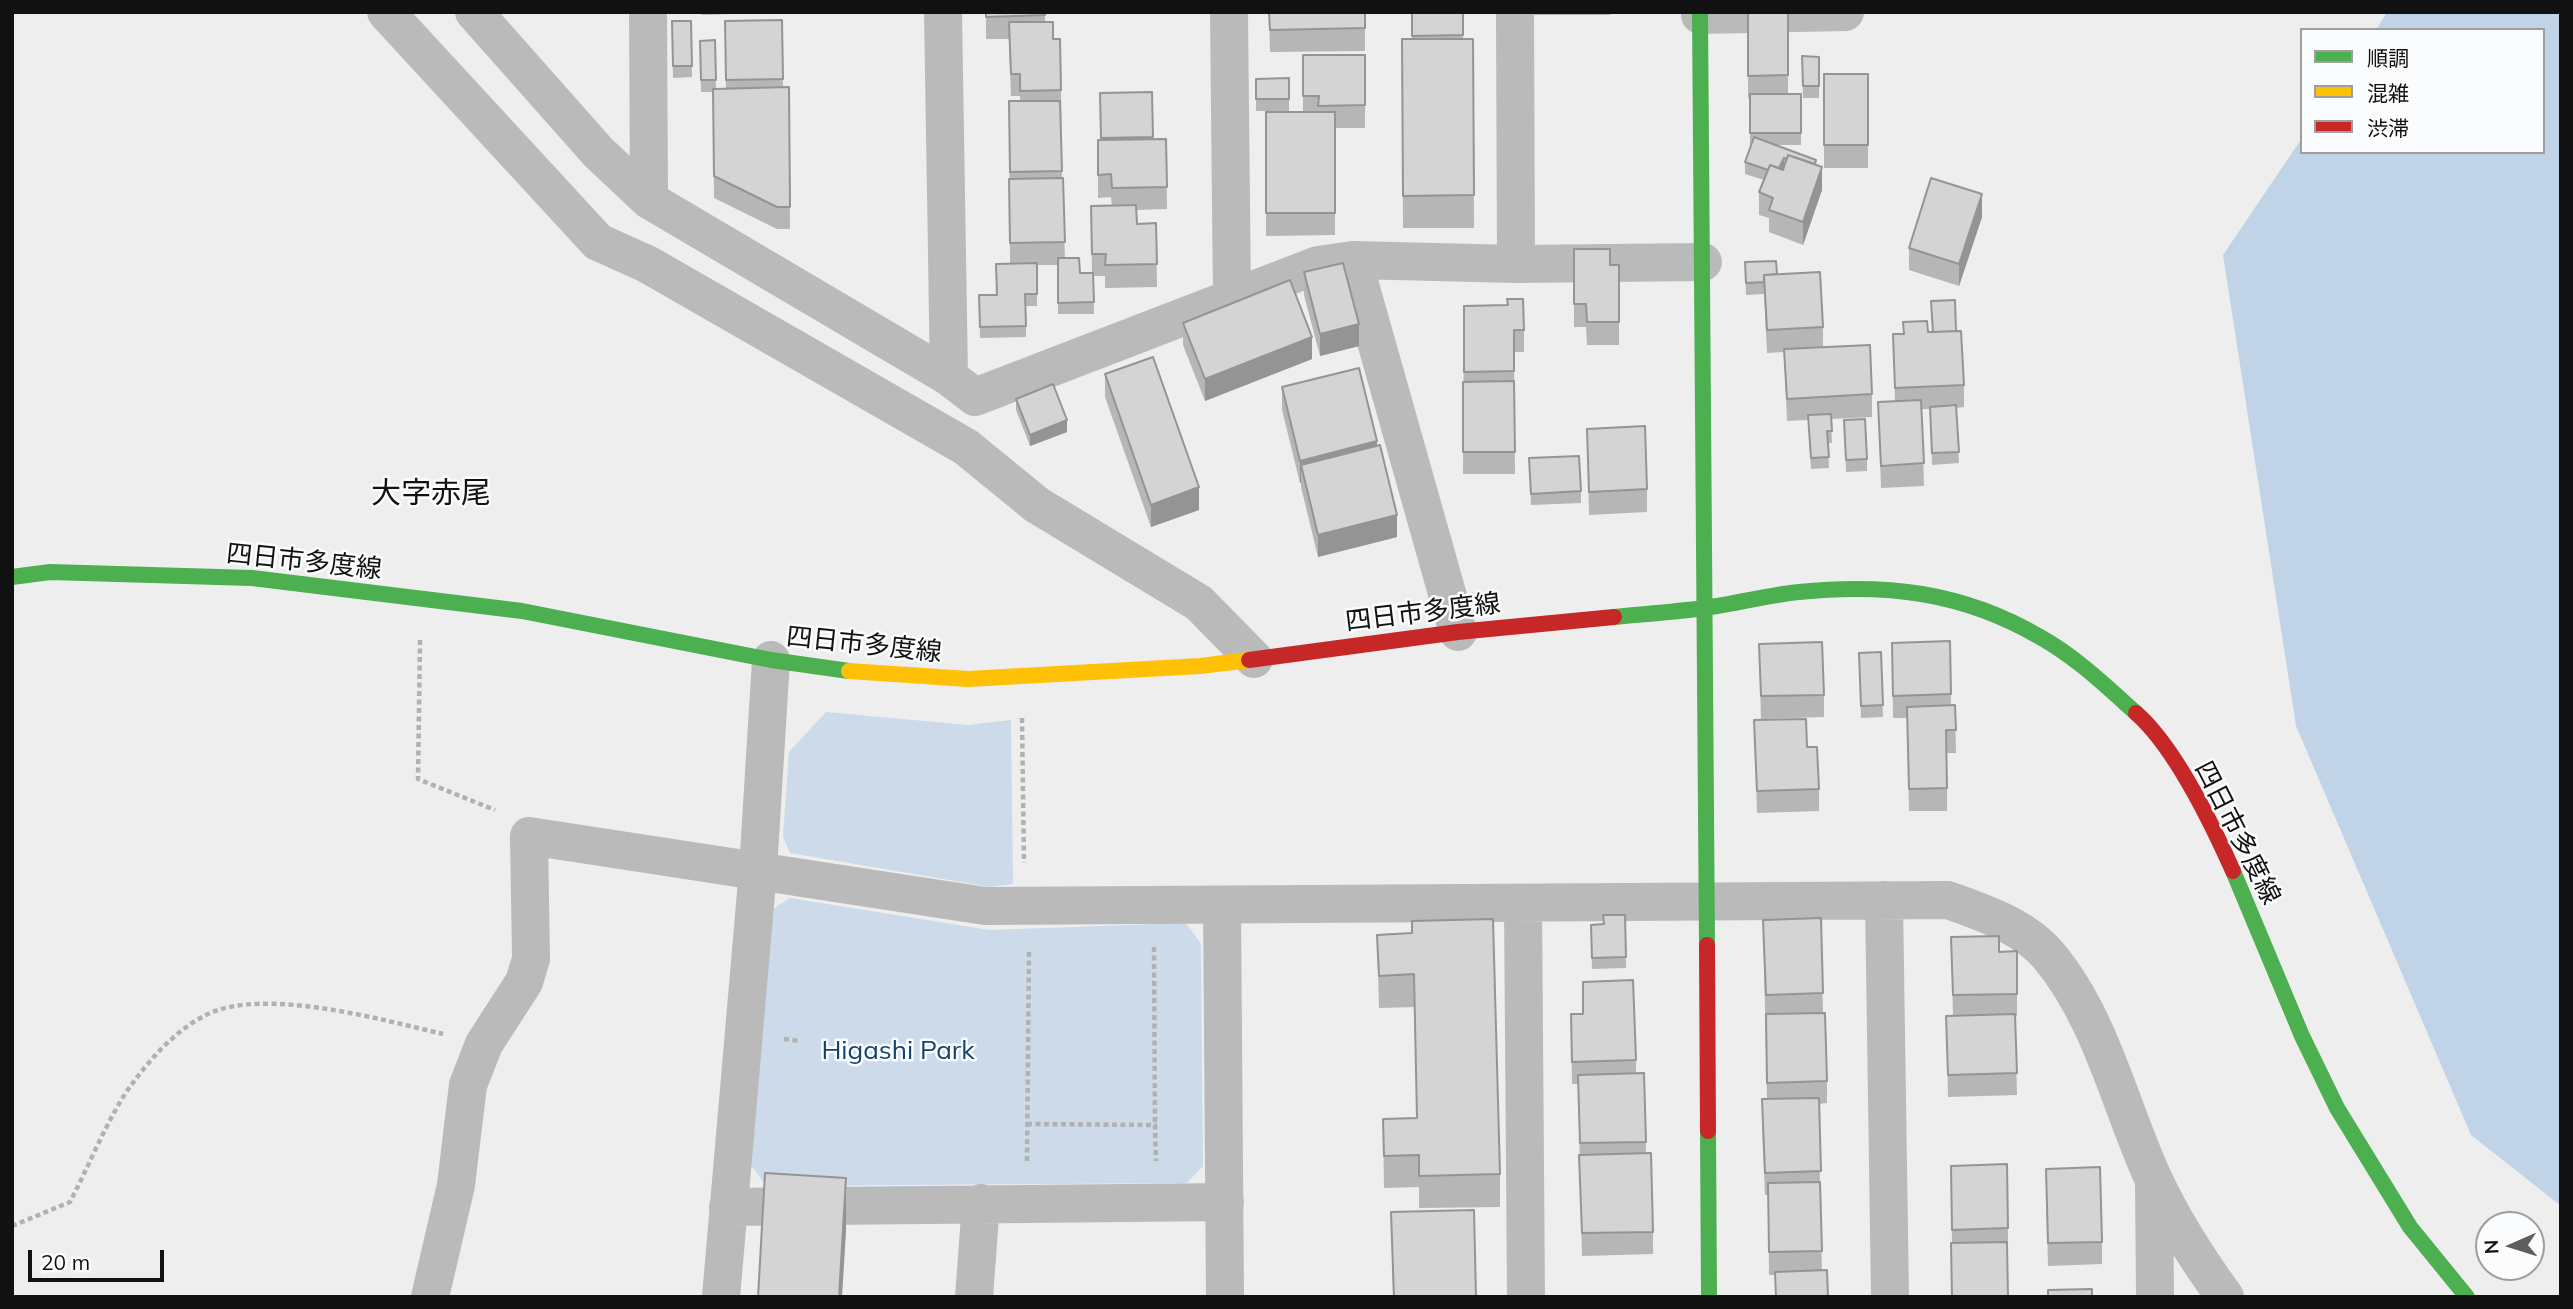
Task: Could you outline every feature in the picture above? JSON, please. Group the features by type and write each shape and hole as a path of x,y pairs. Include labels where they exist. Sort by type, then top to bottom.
{"main road":[{"path":"1700,14 1709,1297"},
{"name":"四日市多度線","path":"12,577 50,572 252,578 522,611 771,660 867,674 968,679 1200,666 1458,632 1704,608 1797,592 1861,588 1918,591 1985,609 2041,637 2088,670 2134,712 2181,772 2219,839 2302,1035 2337,1108 2410,1227 2467,1297"}],"street":[{"path":"386,12 598,242 647,264 966,447 1037,505 1199,603 1254,659"},
{"path":"474,12 597,152 649,200 949,377 975,397 1318,265 1353,260 1516,264 1703,262"},
{"path":"648,12 649,200"},
{"path":"943,12 949,377"},
{"path":"1229,12 1232,300"},
{"path":"1515,12 1516,264"},
{"path":"1700,14 1845,12"},
{"path":"1353,260 1458,632"},
{"path":"721,1297 758,870 771,660"},
{"path":"430,1297 456,1185 468,1085 484,1044 524,982 531,959 529,836 985,906 1948,900 2019,930 2048,955 2070,986 2098,1043 2154,1179 2225,1297"},
{"path":"1884,900 1890,1297"},
{"path":"1523,904 1525,1297"},
{"path":"1222,905 1225,1297"},
{"path":"2154,1179 2155,1297"},
{"path":"728,1207 1225,1202"},
{"path":"974,1297 981,1203"}],"path":[{"path":"420,600 418,779 512,817 529,836"},
{"path":"1022,711 1031,906 1027,1204"},
{"path":"1154,937 1156,1203"},
{"path":"12,1226 70,1202 130,1086 170,1040 207,1014 242,1006 290,1004 385,1020 484,1044"},
{"path":"1027,1124 1155,1125"}],"green space":[{"path":"826,712 968,725 1011,720 1013,884 990,887 790,853 783,837 789,752"},
{"name":"Higashi Park","path":"790,898 989,930 1186,923 1201,944 1203,1166 1187,1183 766,1186 751,1165 773,909"}],"shaded area":[{"path":"2387,12 2561,12 2561,1206 2471,1135 2296,726 2223,255 2300,141 2300,154 2545,154 2545,28 2377,28"}],"building":[{"path":"986,12 1045,12 1045,15 986,17"},
{"path":"1269,12 1365,12 1365,28 1270,30"},
{"path":"1412,12 1463,12 1463,35 1412,36"},
{"path":"1748,12 1788,12 1788,75 1748,76"},
{"path":"782,20 783,79 726,80 725,21"},
{"path":"672,21 691,21 692,66 673,66"},
{"path":"1009,22 1053,22 1053,39 1060,39 1061,90 1020,91 1020,74 1011,74"},
{"path":"1402,39 1473,39 1474,195 1403,196"},
{"path":"715,40 716,80 701,80 700,41"},
{"path":"1303,55 1365,55 1365,105 1318,106 1319,96 1303,96"},
{"path":"1802,56 1819,57 1819,86 1803,86"},
{"path":"1824,74 1868,74 1868,145 1824,145"},
{"path":"1289,78 1289,99 1256,99 1256,79"},
{"path":"789,87 790,207 777,207 714,176 713,89"},
{"path":"1152,92 1153,137 1101,138 1100,93"},
{"path":"1750,94 1801,94 1801,133 1750,133"},
{"path":"1009,101 1060,101 1062,171 1010,172"},
{"path":"1266,112 1335,112 1335,213 1266,213"},
{"path":"1754,137 1816,160 1815,164 1788,155 1779,168 1770,165 1768,170 1745,162"},
{"path":"1166,139 1167,187 1112,188 1111,174 1098,175 1098,140"},
{"path":"1788,155 1822,167 1803,222 1769,210 1773,198 1759,192 1770,165 1783,170"},
{"path":"1063,178 1065,242 1010,243 1009,179"},
{"path":"1931,178 1982,194 1959,264 1909,248"},
{"path":"1136,205 1137,224 1156,223 1157,264 1105,265 1106,254 1092,254 1091,206"},
{"path":"1574,249 1610,249 1610,265 1619,265 1619,322 1587,322 1586,304 1574,304"},
{"path":"1058,258 1079,258 1080,273 1093,273 1094,302 1058,303"},
{"path":"1776,261 1777,274 1764,275 1764,282 1746,283 1745,262"},
{"path":"1037,263 1037,294 1025,294 1026,326 980,327 979,295 997,295 996,264"},
{"path":"1343,263 1359,324 1320,334 1304,272"},
{"path":"1820,272 1823,327 1767,330 1764,275"},
{"path":"1290,280 1312,337 1205,379 1183,323"},
{"path":"1507,299 1523,299 1524,330 1514,330 1514,371 1464,372 1464,306 1508,305"},
{"path":"1955,300 1956,331 1933,332 1931,301"},
{"path":"1927,321 1928,332 1961,331 1964,385 1895,388 1893,334 1904,334 1903,322"},
{"path":"1870,345 1872,394 1787,399 1784,349"},
{"path":"1153,357 1199,487 1151,505 1105,374"},
{"path":"1359,368 1377,441 1300,461 1282,387"},
{"path":"1514,381 1515,452 1463,452 1463,382"},
{"path":"1053,384 1067,420 1030,435 1016,399"},
{"path":"1921,400 1924,463 1881,466 1878,402"},
{"path":"1956,405 1959,452 1932,453 1930,407"},
{"path":"1831,414 1832,431 1827,431 1829,457 1811,458 1808,415"},
{"path":"1865,419 1867,459 1846,460 1844,420"},
{"path":"1645,426 1647,489 1589,492 1587,429"},
{"path":"1380,445 1397,515 1318,535 1301,465"},
{"path":"1579,456 1581,491 1531,494 1529,458"},
{"path":"1950,641 1951,694 1893,696 1892,643"},
{"path":"1822,642 1824,695 1761,696 1759,644"},
{"path":"1881,652 1883,705 1861,706 1859,653"},
{"path":"1955,705 1956,730 1946,730 1947,788 1909,789 1907,707"},
{"path":"1806,719 1807,747 1817,747 1819,789 1757,791 1754,720"},
{"path":"1603,915 1625,915 1626,957 1592,958 1591,925 1604,924"},
{"path":"1821,918 1823,993 1766,995 1763,920"},
{"path":"1493,919 1500,1174 1419,1176 1419,1155 1384,1156 1383,1119 1417,1118 1414,974 1379,976 1377,935 1412,933 1412,921"},
{"path":"1999,936 1999,952 2017,951 2017,994 1953,995 1951,937"},
{"path":"1633,980 1636,1060 1572,1062 1571,1014 1583,1014 1583,982"},
{"path":"1825,1013 1827,1081 1767,1083 1766,1014"},
{"path":"2015,1014 2017,1073 1948,1075 1946,1016"},
{"path":"1644,1073 1646,1142 1580,1143 1578,1075"},
{"path":"1819,1098 1821,1171 1765,1173 1762,1099"},
{"path":"1651,1153 1653,1232 1582,1233 1579,1155"},
{"path":"2007,1164 2008,1228 1952,1230 1951,1166"},
{"path":"2100,1167 2102,1242 2048,1243 2046,1169"},
{"path":"765,1173 846,1178 839,1297 758,1297"},
{"path":"1820,1182 1822,1251 1769,1252 1768,1183"},
{"path":"1474,1210 1476,1297 1394,1297 1391,1212"},
{"path":"2007,1242 2008,1297 1952,1297 1951,1243"},
{"path":"1827,1270 1828,1297 1776,1297 1775,1272"},
{"path":"2092,1289 2092,1297 2048,1297 2048,1290"}],"traffic: fast":[{"path":"1700,12 1707,945"},
{"path":"12,577 50,572 252,578 522,611 771,660 849,671"},
{"path":"1614,617 1704,608 1787,593 1863,589 1923,594 1982,610 2040,637 2078,663 2136,713"},
{"path":"2233,871 2302,1036 2337,1108 2410,1227 2467,1297"},
{"path":"1708,1131 1709,1297"}],"traffic: slow":[{"path":"849,671 968,679 1200,666 1249,660"}],"traffic: jam":[{"path":"1249,660 1458,632 1614,617"},
{"path":"2136,713 2165,745 2178,766 2203,809 2233,871"},
{"path":"1707,945 1708,1131"}],"district":[{"name":"大字赤尾","path":"431,494"}]}
